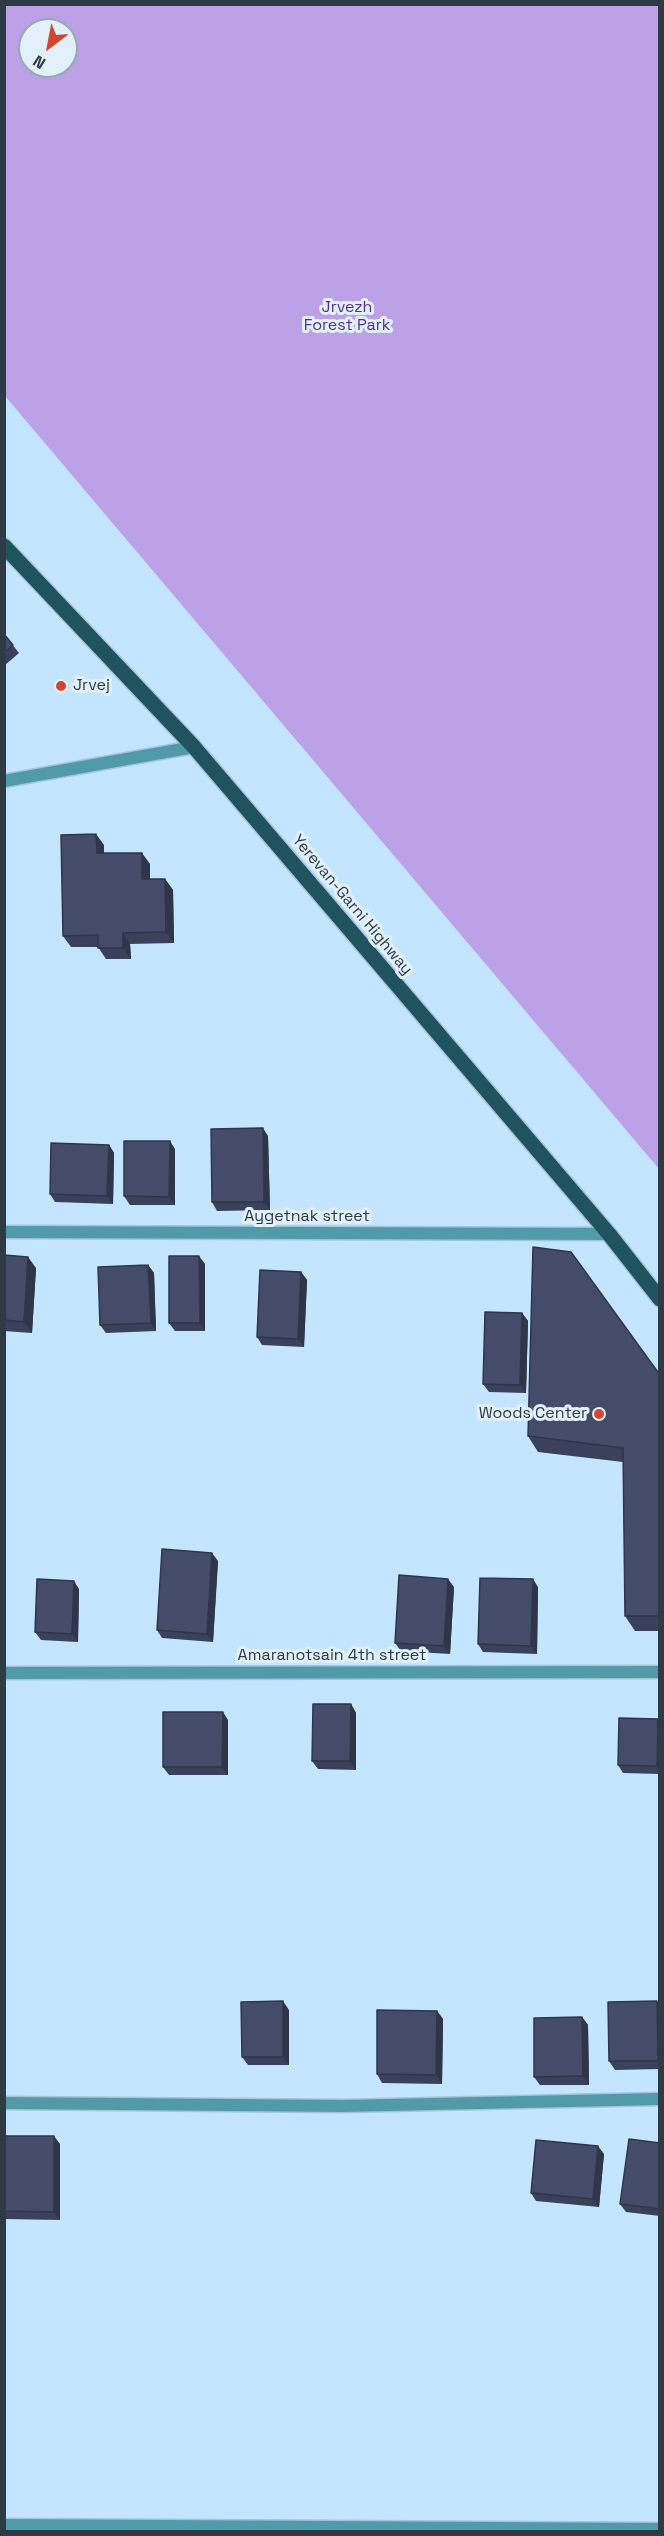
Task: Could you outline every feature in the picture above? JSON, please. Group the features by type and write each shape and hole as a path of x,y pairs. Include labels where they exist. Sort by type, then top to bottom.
{"main road":[{"name":"Yerevan-Garni Highway","path":"4,546 194,747 609,1234 660,1299"}],"street":[{"path":"4,781 194,747"},
{"name":"Aygetnak street","path":"4,1232 609,1234"},
{"name":"Amaranotsain 4th street","path":"4,1673 660,1672"},
{"path":"4,2103 343,2106 660,2098"},
{"path":"4,2525 660,2529"}],"green space":[{"name":"Jrvezh Forest Park","path":"4,5 659,5 659,1169 5,396"}],"building":[{"path":"4,634 13,645 4,653"},
{"path":"96,834 97,853 142,853 142,879 165,879 166,932 123,933 123,948 98,948 98,935 63,936 61,835"},
{"path":"263,1128 264,1202 212,1202 211,1129"},
{"path":"124,1141 170,1141 169,1197 124,1196"},
{"path":"51,1143 109,1145 107,1196 50,1194"},
{"name":"Woods Center","path":"533,1247 571,1252 660,1375 660,1616 625,1616 623,1448 528,1436"},
{"path":"4,1255 28,1257 24,1322 4,1320"},
{"path":"169,1256 199,1256 200,1323 169,1323"},
{"path":"148,1265 151,1323 100,1325 98,1267"},
{"path":"260,1270 301,1272 298,1339 257,1337"},
{"path":"485,1312 522,1313 520,1385 483,1384"},
{"path":"162,1549 212,1553 207,1634 157,1630"},
{"path":"399,1575 448,1579 444,1646 395,1643"},
{"path":"480,1578 533,1579 531,1646 478,1644"},
{"path":"37,1579 74,1581 72,1634 35,1632"},
{"path":"313,1704 351,1704 350,1761 312,1761"},
{"path":"163,1712 223,1712 222,1767 163,1767"},
{"path":"619,1718 658,1719 657,1766 618,1765"},
{"path":"283,2001 283,2057 242,2057 241,2002"},
{"path":"657,2001 658,2061 609,2061 608,2002"},
{"path":"377,2010 437,2011 436,2075 377,2074"},
{"path":"582,2017 583,2076 534,2077 534,2018"},
{"path":"4,2136 54,2136 54,2212 4,2211"},
{"path":"629,2139 660,2143 660,2209 620,2204"},
{"path":"536,2140 598,2146 593,2199 531,2193"}],"place":[{"name":"Jrvej","path":"61,686"},
{"name":"Woods Center","path":"599,1414"}]}
